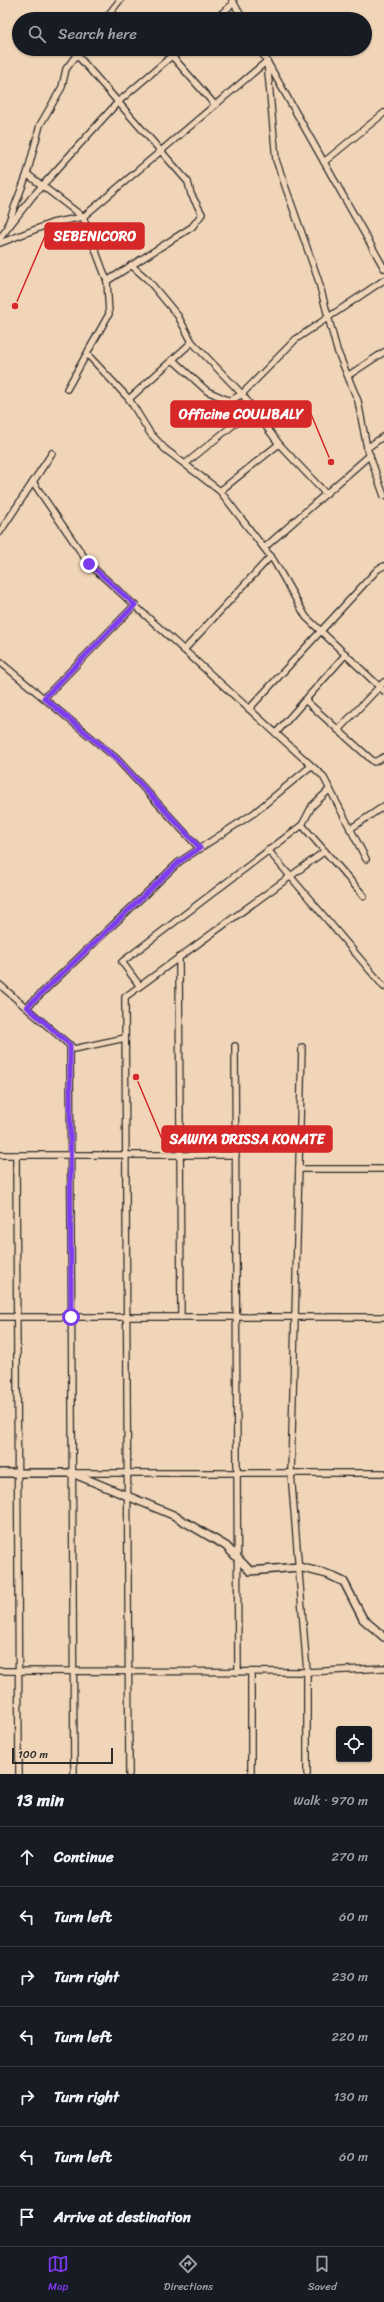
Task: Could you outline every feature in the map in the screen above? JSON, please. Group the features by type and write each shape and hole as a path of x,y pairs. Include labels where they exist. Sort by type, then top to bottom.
{"street":[{"path":"111,12 120,0"},
{"path":"222,12 233,2 238,12"},
{"path":"6,228 27,174 40,125 62,87 66,68 76,56"},
{"path":"78,56 188,182 191,194 202,214 192,227 107,281"},
{"path":"0,238 6,228 42,185 118,102 172,56 215,105"},
{"path":"264,56 384,268"},
{"path":"0,243 52,223 83,217 267,62"},
{"path":"267,62 276,160 318,278 328,319 358,402 367,448 384,494"},
{"path":"324,162 384,113"},
{"path":"27,174 83,217 107,281 109,314 88,354 67,389"},
{"path":"131,265 148,280 178,316 192,342 242,394 279,444 326,494"},
{"path":"173,360 207,391 230,401 242,394 287,347 384,280"},
{"path":"129,399 192,342"},
{"path":"349,375 384,352"},
{"path":"88,354 129,399 150,433 165,449 220,491 271,556 296,595 306,617 383,686 338,730"},
{"path":"185,464 253,409"},
{"path":"367,448 384,436"},
{"path":"220,491 279,444"},
{"path":"0,532 52,453"},
{"path":"264,548 370,455"},
{"path":"33,482 89,564 323,776 366,859"},
{"path":"184,650 271,556"},
{"path":"249,709 378,569 384,566"},
{"path":"44,698 135,605"},
{"path":"276,734 346,654"},
{"path":"0,662 116,758 200,848"},
{"path":"305,700 374,762 384,756"},
{"path":"27,1007 179,862 254,813 311,766"},
{"path":"139,985 122,962 302,825 312,806 330,789"},
{"path":"350,829 384,806"},
{"path":"302,825 364,896"},
{"path":"268,850 384,987"},
{"path":"129,1774 125,997 139,985 179,958 325,851"},
{"path":"179,958 181,1317"},
{"path":"0,985 74,1049 125,1038"},
{"path":"70,1045 74,1774"},
{"path":"235,1046 238,1672"},
{"path":"302,1047 291,1473 307,1672 308,1774"},
{"path":"0,1155 236,1155"},
{"path":"16,1155 19,1774"},
{"path":"299,1169 384,1169"},
{"path":"0,1317 384,1317"},
{"path":"0,1473 384,1473"},
{"path":"72,1473 173,1515 226,1546 238,1556 250,1571 299,1567 328,1574 344,1582 363,1619 384,1637"},
{"path":"0,1672 307,1672 384,1668"},
{"path":"251,1672 251,1774"}],"place":[{"name":"SEBENICORO","path":"15,306"},
{"name":"Officine COULIBALY","path":"331,462"},
{"name":"SAWIYA DRISSA KONATE","path":"136,1077"}],"route":[{"path":"71,1317 70,1045 27,1007 179,862 200,848 116,758 44,698 135,605 89,564"}]}
